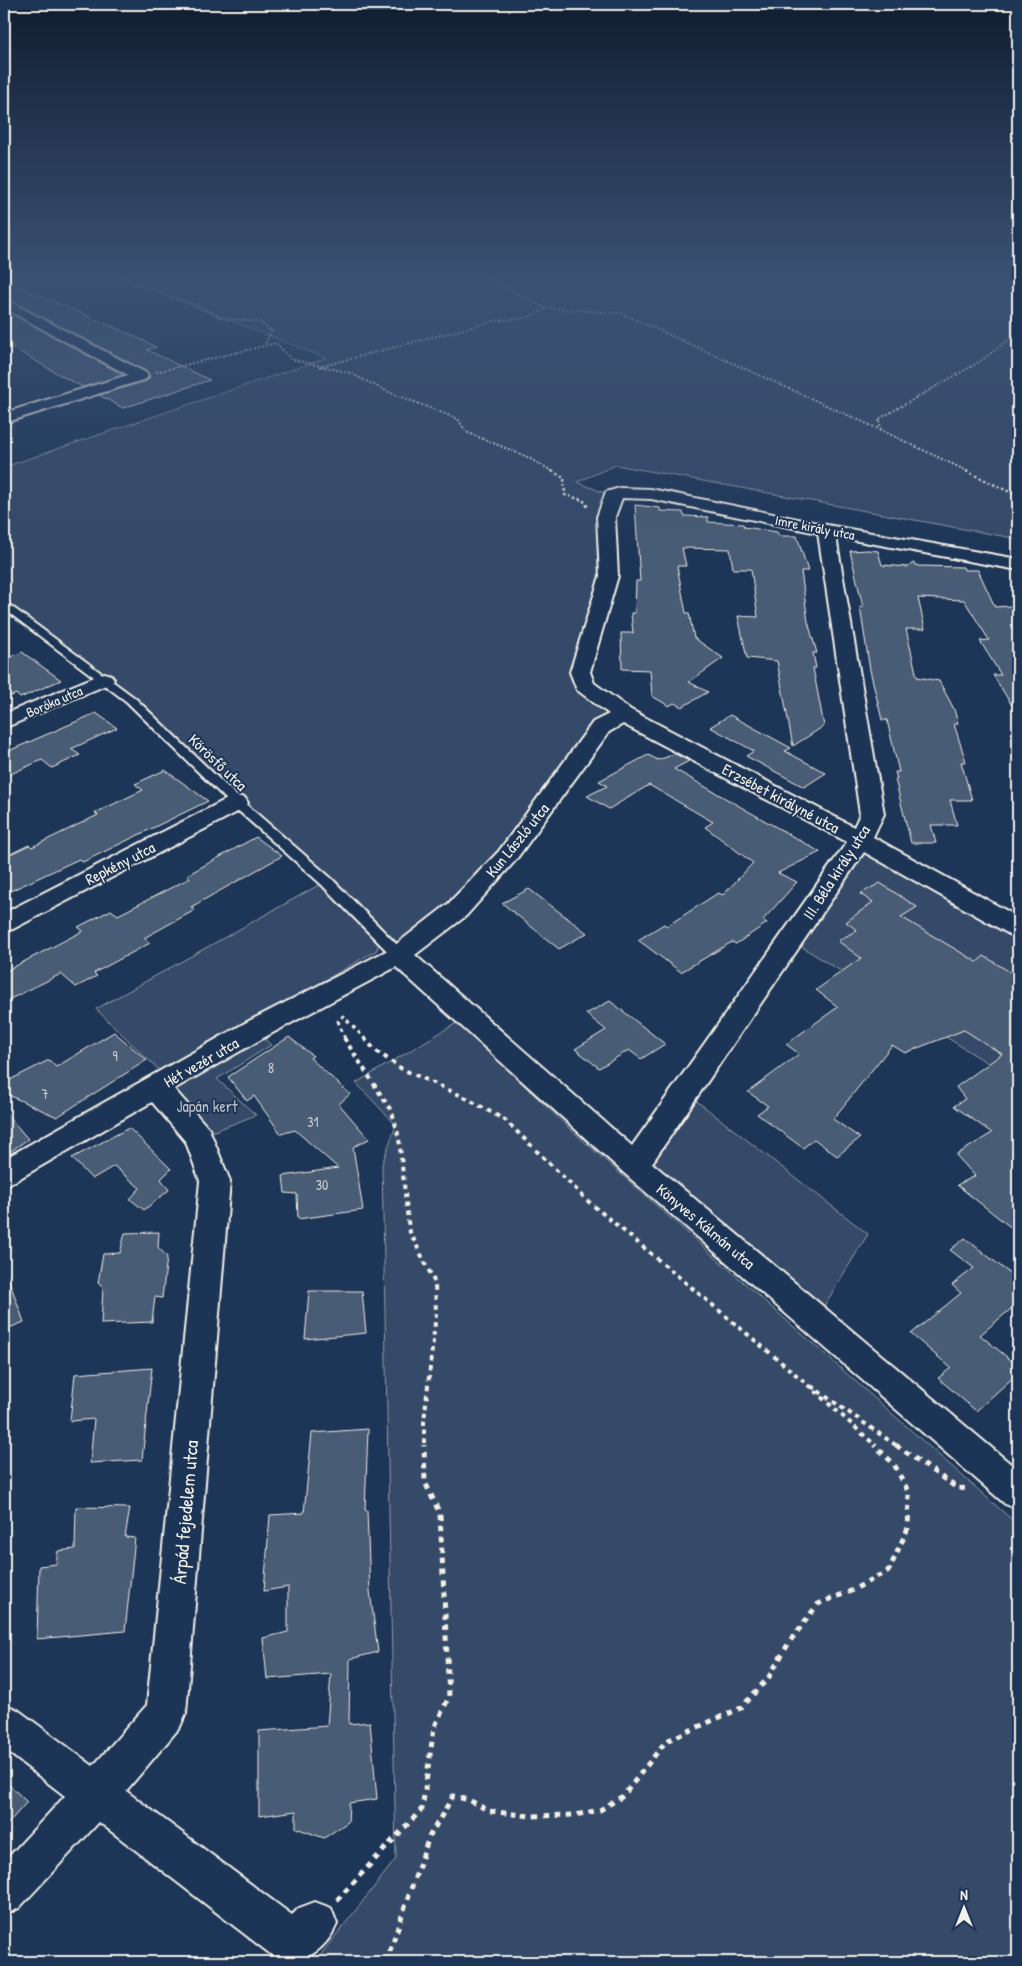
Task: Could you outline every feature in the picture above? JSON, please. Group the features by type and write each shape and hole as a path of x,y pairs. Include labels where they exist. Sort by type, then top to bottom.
{"street":[{"path":"127,369 141,376"},
{"path":"4,418 141,376"},
{"name":"Imre király utca","path":"609,503 620,492 651,494 827,530 1018,564"},
{"name":"Erzsébet királyné utca","path":"609,503 609,576 580,672 584,686 623,715 860,840 1018,928"},
{"name":"III. Béla király utca","path":"634,1165 860,840 872,814 842,637 827,530"},
{"name":"Boróka utca","path":"4,722 104,680"},
{"name":"Kun László utca","path":"399,955 457,910 507,856 601,727 623,715"},
{"name":"Repkény utca","path":"4,924 237,803"},
{"name":"Hét vezér utca","path":"4,1173 255,1030 399,955"},
{"name":"Könyves Kálmán utca","path":"399,955 634,1165 1011,1486"},
{"name":"Árpád fejedelem utca","path":"4,1893 96,1794 166,1713 215,1180 199,1137 156,1088"},
{"path":"4,1724 293,1943 315,1924"}],"lane":[{"name":"Körösfő utca","path":"4,604 131,700 237,803 326,881 399,955"}],"path":[{"path":"141,376 169,369"},
{"path":"328,369 350,373 386,391 458,419 466,432 525,456 564,478 564,495 583,500 590,508 609,503"},
{"path":"745,369 881,430 1018,496"},
{"path":"881,430 879,418 967,369"},
{"path":"315,1924 422,1809 434,1728 449,1697 443,1610 440,1514 425,1482 424,1421 436,1314 435,1283 409,1230 399,1138 392,1112 342,1035 338,1021 343,1016 375,1050 402,1069 464,1097 505,1120 528,1140 568,1184 800,1378 894,1464 909,1493 908,1528 889,1570 851,1591 818,1604 790,1641 769,1677 741,1708 666,1742 623,1796 600,1810 576,1815 530,1816 489,1811 469,1800 453,1796 429,1836 386,1962"},
{"path":"800,1378 958,1488 981,1491 1011,1486"}],"green space":[{"path":"294,369 1018,369 1018,539 616,465 577,482 612,496 609,576 580,672 623,715 544,807 399,955 131,700 4,604 4,467"},
{"path":"861,840 1018,928 1018,1082 791,940"},
{"path":"323,885 379,941 377,950 163,1074 96,1009 317,886"},
{"path":"458,1022 570,1129 1018,1525 1018,1962 315,1962 396,1859 382,1164 396,1125 356,1083"},
{"name":"Japán kert","path":"255,1030 271,1045 217,1079 256,1115 199,1137 156,1088"},
{"path":"685,1092 868,1234 816,1319 634,1165"}],"building":[{"path":"49,369 112,369 123,375 83,387"},
{"path":"142,369 186,369 210,380 123,408 99,395 147,381 150,377 148,372"},
{"path":"635,505 660,508 660,511 683,512 684,516 708,517 708,522 743,524 744,527 777,532 779,536 797,536 808,571 801,571 808,622 817,653 813,653 816,668 813,668 824,726 793,746 777,661 747,658 738,616 758,617 751,569 733,569 730,549 682,548 686,566 677,566 686,613 689,613 694,638 723,658 689,682 708,692 682,707 674,703 669,706 652,696 650,670 622,669 621,633 633,633 631,613 635,613 636,581 640,581"},
{"path":"850,551 878,551 882,565 908,567 913,563 918,566 963,567 964,570 978,570 995,607 1010,606 1018,618 1018,715 993,675 1001,675 980,641 989,640 964,600 918,598 925,629 906,629 917,677 939,681 954,709 958,724 954,724 966,762 961,762 972,800 950,800 957,825 931,825 936,843 911,843 895,779 897,779 895,772 899,772 887,720 882,720 870,670 860,607 863,607"},
{"path":"22,652 61,680 20,698 16,694 4,699 4,660"},
{"path":"96,713 117,728 71,749 80,755 52,768 42,760 4,777 4,753"},
{"path":"730,715 791,748 785,751 826,773 804,787 746,756 754,751 710,727"},
{"path":"675,754 689,761 674,769 820,852 778,873 797,882 763,920 767,923 736,944 732,942 681,972 638,940 664,924 667,926 718,893 723,895 753,863 705,827 713,822 649,785 609,809 587,796 607,786 599,781 648,755 658,760"},
{"path":"165,770 208,801 83,862 79,859 4,894 4,857 29,845 32,847 98,815 95,813 143,790 135,784"},
{"path":"256,837 282,856 191,907 195,910 144,938 150,943 94,973 97,976 76,987 61,974 4,1002 4,972 83,931 78,927 111,910 118,915 190,878 187,875"},
{"path":"880,883 917,907 901,917 977,962 984,956 1018,977 1018,1233 957,1185 975,1176 956,1155 992,1133 954,1106 965,1099 956,1087 1002,1054 964,1030 905,1053 892,1045 833,1119 860,1138 837,1156 814,1139 803,1148 757,1114 768,1106 748,1092 799,1054 786,1044 838,1007 816,990 861,958 838,941 857,930 846,922 873,902 860,894"},
{"path":"529,889 587,933 559,949 502,903"},
{"path":"610,1001 665,1044 641,1059 629,1050 599,1068 575,1049 606,1030 586,1014"},
{"path":"114,1032 147,1060 57,1117 4,1093 4,1083 49,1060 56,1067"},
{"path":"289,1037 313,1056 310,1058 350,1094 339,1104 369,1139 353,1147 363,1210 298,1219 297,1194 285,1193 283,1176 338,1168 295,1130 281,1134 254,1096 247,1101 228,1077"},
{"path":"4,1111 28,1139 4,1156"},
{"path":"129,1128 171,1169 161,1179 169,1190 144,1210 130,1199 140,1188 114,1166 92,1179 72,1158"},
{"path":"159,1232 158,1247 167,1257 162,1298 155,1297 152,1322 101,1324 103,1288 98,1283 103,1254 120,1253 125,1233"},
{"path":"965,1238 1018,1280 1018,1303 980,1335 1018,1366 1018,1373 976,1411 938,1378 951,1368 911,1334 961,1293 952,1285 974,1268 950,1250"},
{"path":"6,1272 24,1322 4,1330 4,1273"},
{"path":"309,1291 362,1291 366,1333 305,1339"},
{"path":"152,1368 142,1460 90,1463 94,1419 70,1421 75,1374"},
{"path":"368,1429 365,1510 367,1510 370,1591 378,1652 350,1659 349,1724 370,1722 377,1799 349,1803 348,1822 324,1838 296,1828 296,1811 259,1816 259,1731 327,1726 331,1674 267,1679 263,1638 288,1632 288,1587 264,1591 270,1515 304,1513 312,1433"},
{"path":"76,1507 130,1508 125,1537 135,1538 125,1631 37,1639 39,1566 56,1564 58,1551 75,1549"},
{"path":"4,1780 27,1802 4,1828"}]}
